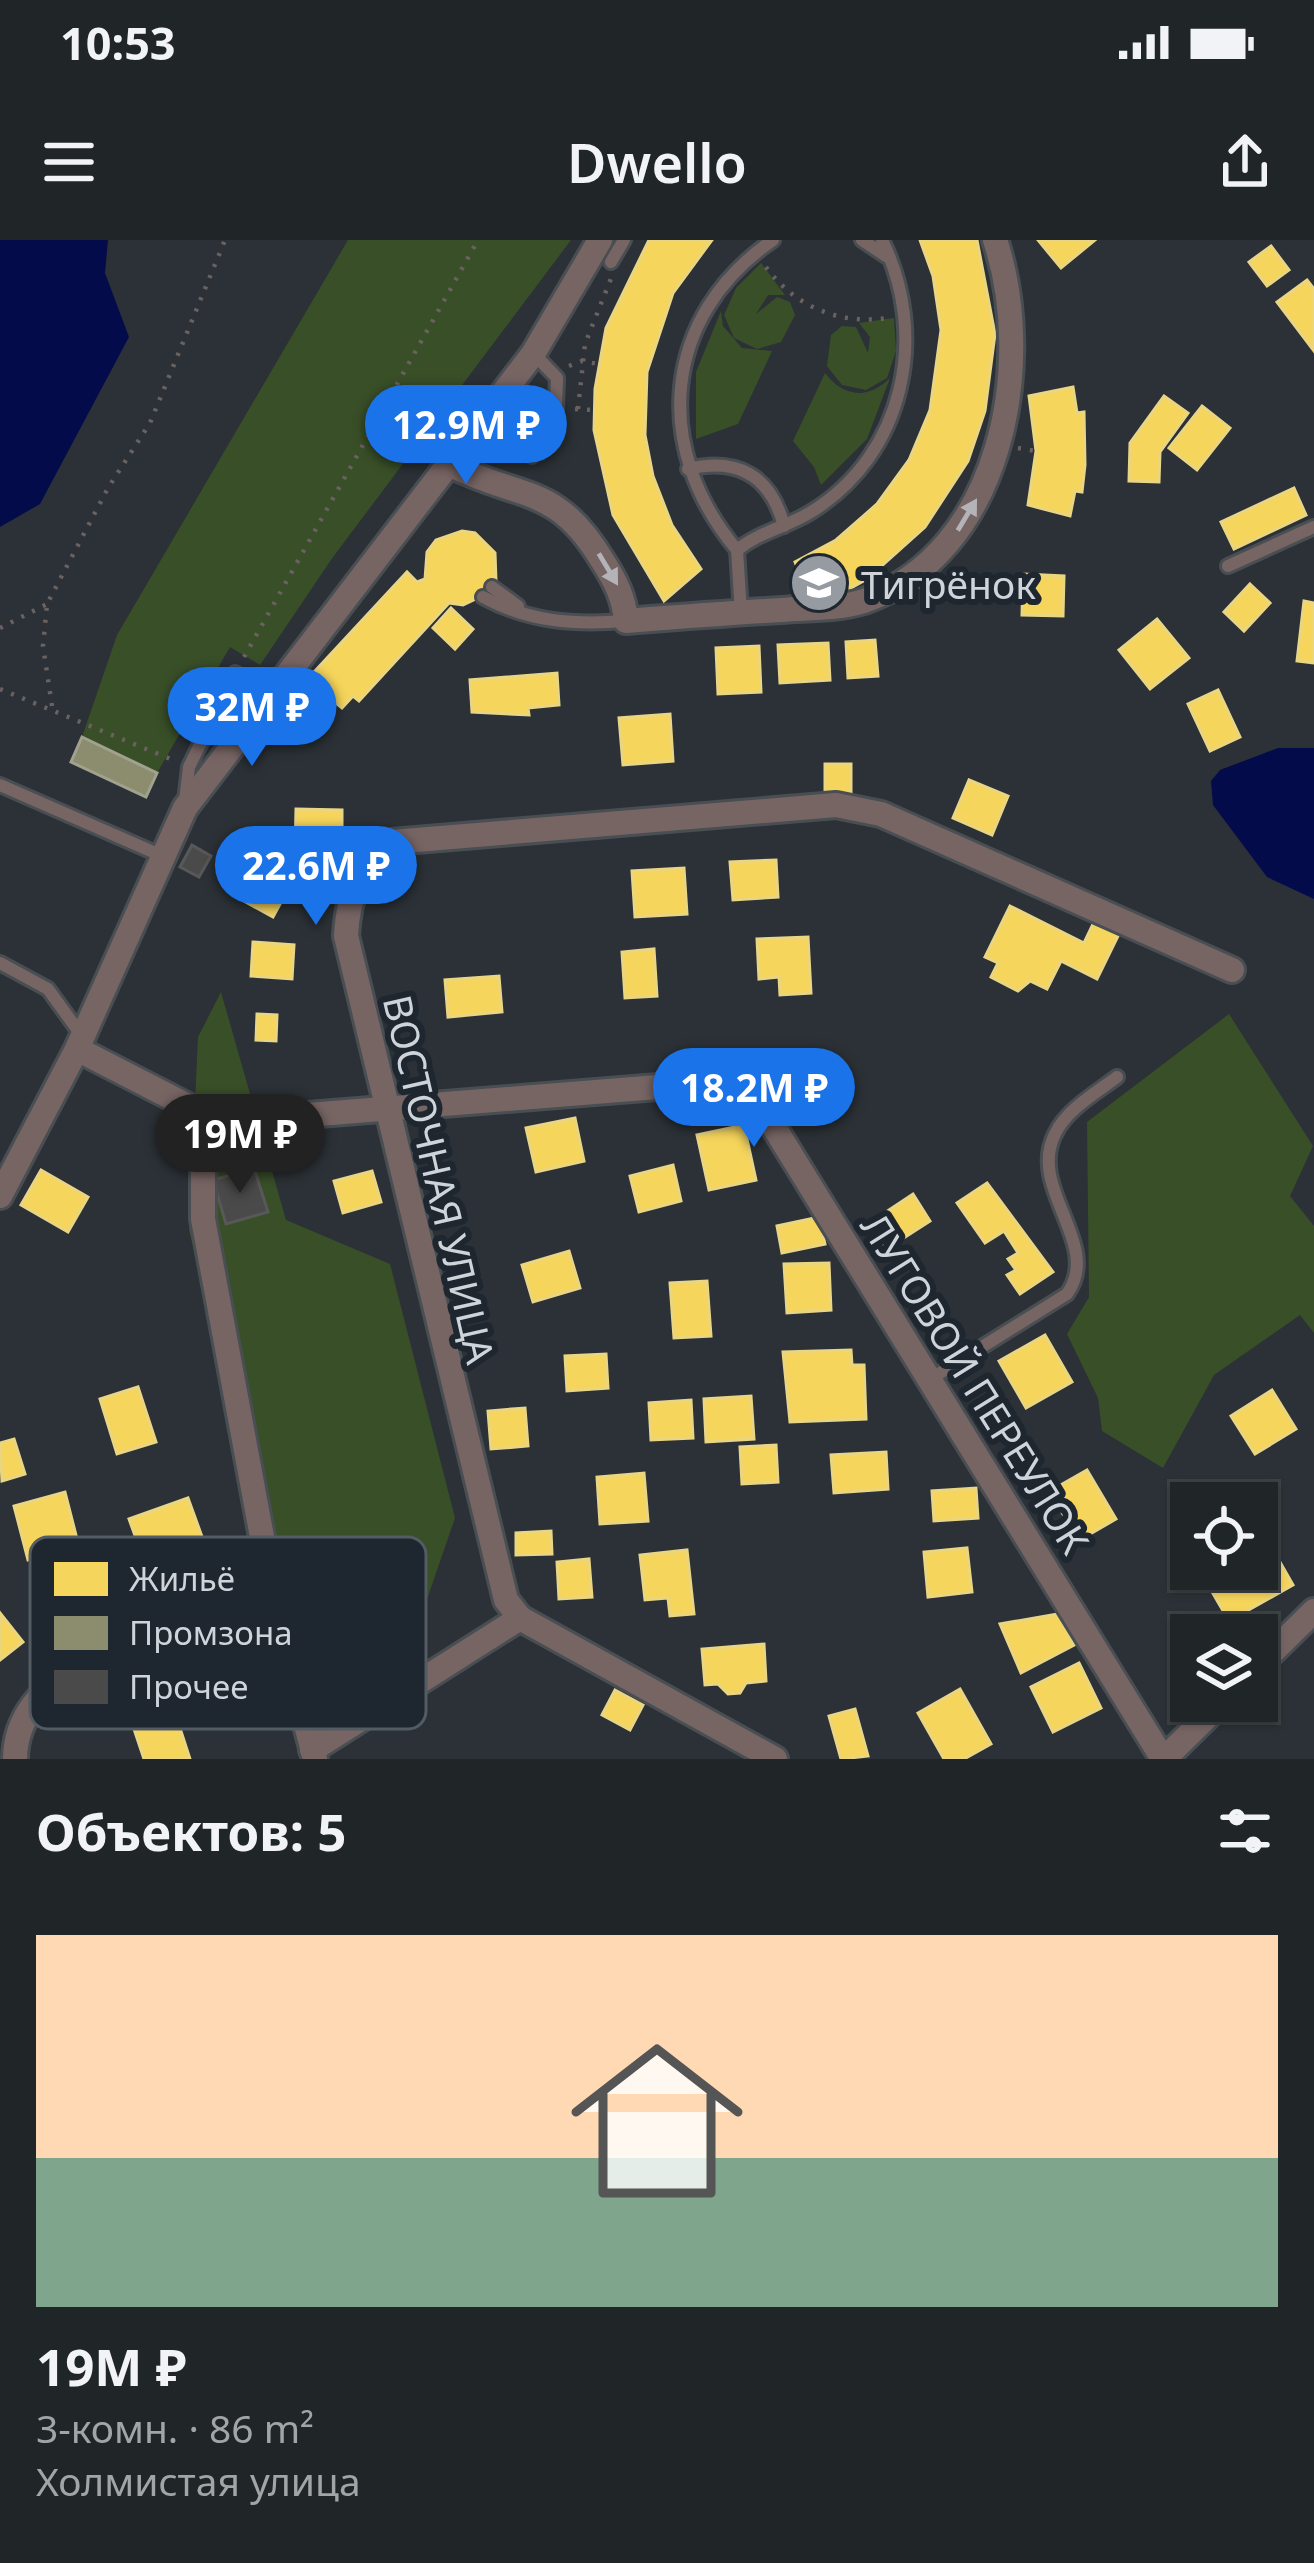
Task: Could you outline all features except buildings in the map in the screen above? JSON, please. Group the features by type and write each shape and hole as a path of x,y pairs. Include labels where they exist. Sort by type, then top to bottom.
{"street":[{"path":"447,463 563,508 580,522 619,587 626,621 859,602 922,567 961,528 978,497 1007,400 1012,355 1007,291 995,240"},
{"path":"0,1196 79,1043 185,808 610,256"},
{"name":"ВОСТОЧНАЯ УЛИЦА","path":"520,1618 506,1600 346,936 347,902 364,867 392,842 836,806 881,814 1232,970"},
{"name":"ЛУГОВОЙ ПЕРЕУЛОК","path":"79,1043 219,1122 745,1080 1164,1759"},
{"path":"202,1114 202,1219 262,1537"},
{"path":"1278,1646 1314,1611"},
{"path":"426,1680 520,1618 776,1759"},
{"path":"15,1759 15,1741 30,1713"},
{"path":"1164,1759 1202,1722"},
{"path":"313,1755 352,1729"}],"lane":[{"path":"610,256 624,240"},
{"path":"741,613 737,550 716,526 688,469 679,404 691,341 722,285 772,240"},
{"path":"862,240 893,263"},
{"path":"737,550 754,536 784,526 838,493 878,445 902,386 906,314 882,240"},
{"path":"532,354 551,367 557,379 555,433 532,456"},
{"path":"688,469 727,464 762,480 778,501 784,526"},
{"path":"1228,566 1314,527"},
{"path":"487,592 546,620 572,625 626,621"},
{"path":"185,808 189,767 235,673 270,694"},
{"path":"0,785 160,855"},
{"path":"0,963 48,988 79,1043"},
{"path":"932,1378 1067,1294 1077,1281 1074,1242 1053,1191 1051,1149 1070,1113 1117,1077"}],"path":[{"path":"52,706 43,646 47,604 108,488 150,423 225,240"},
{"path":"235,673 478,240"},
{"path":"757,252 783,287 812,307 862,320 906,314"},
{"path":"578,409 582,361 610,256"},
{"path":"582,361 598,364"},
{"path":"0,628 47,604"},
{"path":"0,689 52,706 189,767"}],"green space":[{"path":"348,240 571,240 333,557 260,665 230,647 157,773 82,737 117,635"},
{"path":"761,263 785,295 768,295 756,314 777,297 790,302 795,315 781,342 757,349 734,338 724,315 736,288"},
{"path":"721,311 723,326 742,348 772,351 738,424 696,439 696,372"},
{"path":"894,318 896,351 887,378 866,390 842,385 827,366 831,335 842,326 856,327 868,353 870,337 859,323"},
{"path":"825,373 840,387 856,393 873,390 890,378 867,439 821,485 814,467 793,441"},
{"path":"221,992 286,1220 390,1264 455,1518 426,1602 426,1537 270,1537 189,1230 198,1037"},
{"path":"1229,1014 1313,1146 1290,1196 1314,1226 1314,1333 1300,1315 1214,1375 1163,1468 1102,1431 1098,1398 1067,1334 1089,1297 1087,1122"}],"shaded area":[{"path":"0,240 108,240 105,273 129,337 40,504 0,527"},
{"path":"1278,748 1314,748 1314,899 1267,877 1213,805 1211,781 1220,770"}],"place":[{"name":"Тигрёнок","path":"819,583"}]}
